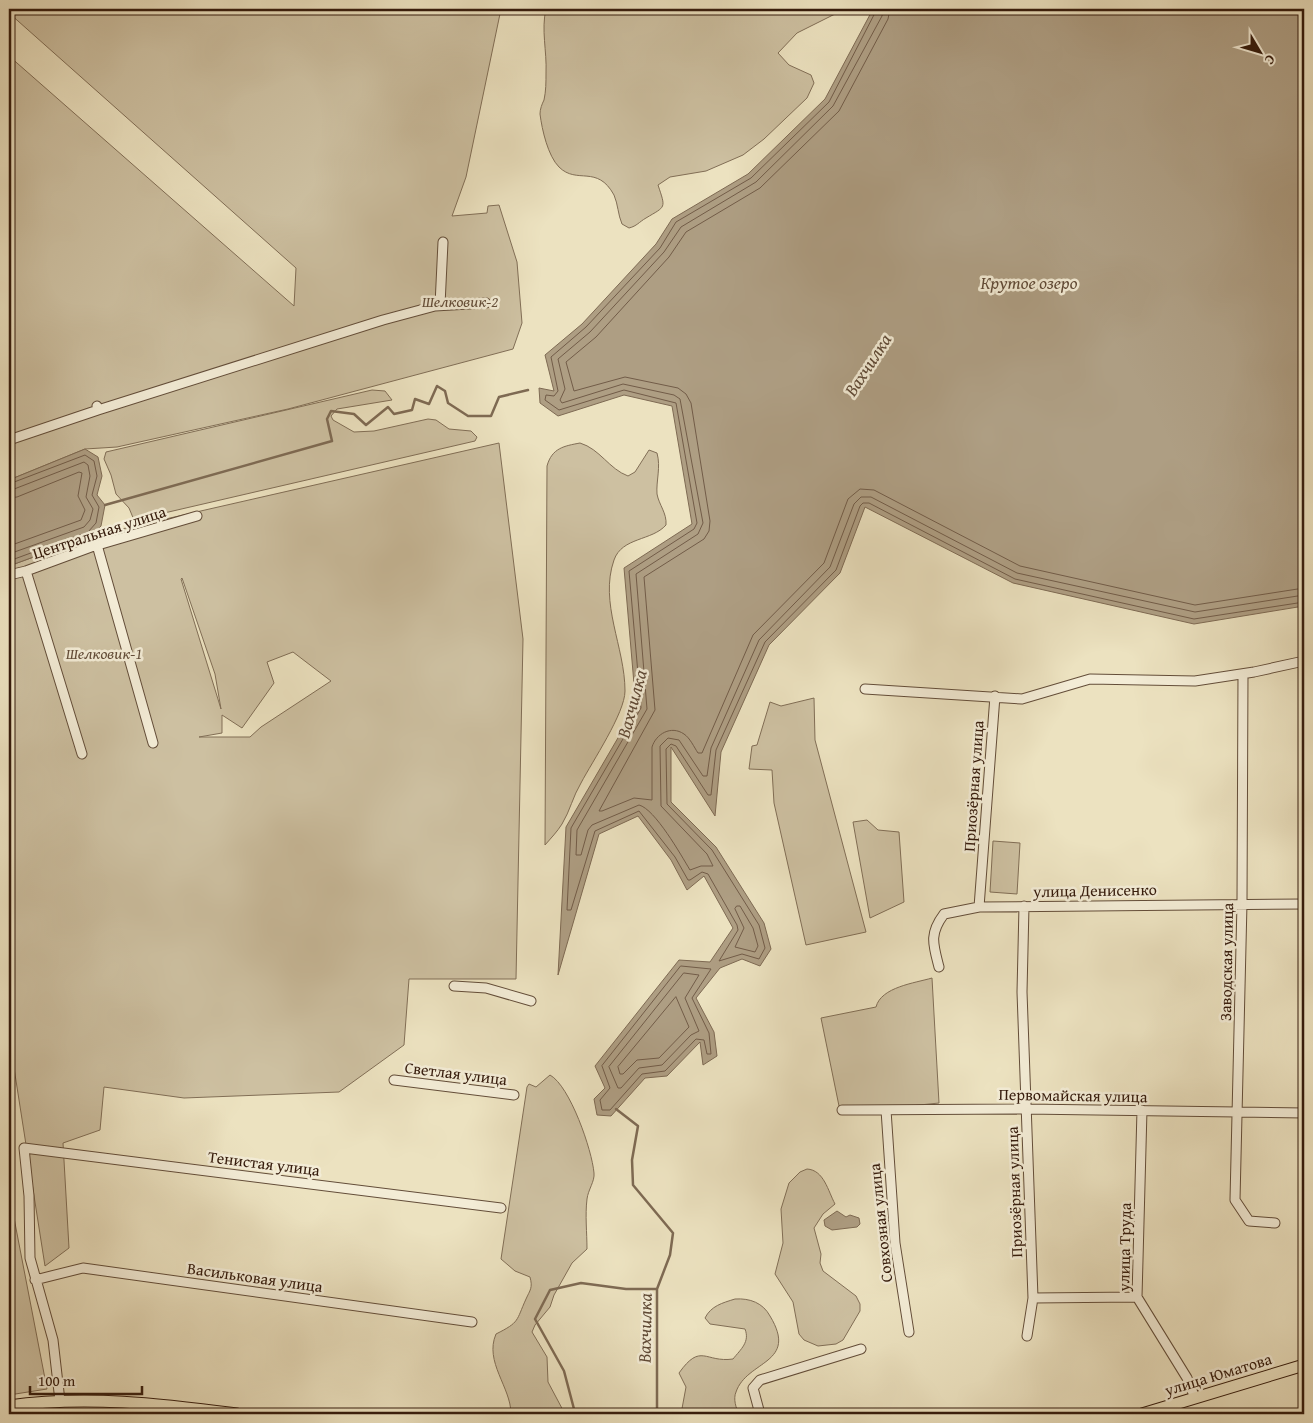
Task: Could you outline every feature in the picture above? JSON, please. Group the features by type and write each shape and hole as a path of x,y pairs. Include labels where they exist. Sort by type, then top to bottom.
{"main road":[{"name":"улица Юматова","path":"1142,1414 1304,1365"},
{"path":"9,1406 78,1400 150,1403 237,1414"}],"street":[{"path":"440,305 443,242"},
{"path":"9,440 98,408 383,320 440,305 486,303"},
{"name":"Центральная улица","path":"9,575 26,571 98,545 197,516"},
{"path":"98,545 153,743"},
{"path":"26,571 82,754"},
{"path":"866,689 995,696 1022,700 1090,679 1196,681 1243,674 1304,661"},
{"name":"Заводская улица","path":"1243,674 1242,903 1235,1200 1249,1221 1275,1223"},
{"name":"Приозёрная улица","path":"979,907 995,696"},
{"name":"улица Денисенко","path":"938,968 934,945 934,926 944,914 979,907 1242,903 1304,904"},
{"name":"Приозёрная улица","path":"1024,906 1022,992 1032,1298 1027,1336"},
{"path":"454,986 486,988 531,1001"},
{"name":"Светлая улица","path":"394,1080 514,1095"},
{"name":"Первомайская улица","path":"842,1110 1026,1109 1304,1113"},
{"name":"Совхозная улица","path":"886,1110 894,1243 909,1332"},
{"name":"улица Труда","path":"1142,1110 1137,1297 1196,1398"},
{"name":"Тенистая улица","path":"35,1280 30,1258 29,1196 24,1148 501,1208"},
{"name":"Васильковая улица","path":"35,1280 83,1268 472,1322"},
{"path":"35,1280 53,1340 60,1402"},
{"path":"1032,1298 1137,1297"},
{"path":"760,1414 753,1388 760,1380 861,1349"}],"green space":[{"name":"Шелковик-2","path":"9,9 501,9 466,177 452,216 487,213 488,206 499,205 517,262 522,323 513,349 288,409 117,447 85,449 9,480 9,56 294,306 296,268 9,13"},
{"path":"546,9 845,9 797,33 778,53 789,65 811,75 814,83 807,98 764,139 743,155 706,171 670,177 658,185 663,203 661,209 629,228 622,224 614,195 601,180 566,172 555,162 549,150 540,114 546,86 544,25"},
{"path":"372,390 385,391 392,400 337,409 331,416 333,420 354,432 374,431 428,419 436,420 449,429 471,431 477,437 475,441 134,520 129,508 116,494 104,459 106,452"},
{"name":"Шелковик-1","path":"499,443 523,639 516,979 409,979 404,1045 339,1092 184,1098 104,1087 100,1130 63,1143 69,1248 45,1266 9,1036 9,566 91,536","holes":["181,579 215,674 221,709","293,652 331,681 261,727 250,737 199,737 222,733 222,715 242,728 274,683 267,662"]},
{"path":"580,443 593,450 615,469 628,476 635,472 649,450 657,453 659,463 657,494 666,525 653,534 624,547 614,560 609,592 624,675 624,700 614,724 578,788 565,819 545,845 547,466 552,455 559,449"},
{"path":"814,698 815,740 866,932 806,945 774,803 772,770 749,769 752,746 757,745 770,702 781,706"},
{"path":"867,820 878,830 899,832 904,902 870,918 853,822"},
{"path":"993,841 1020,843 1017,894 990,892"},
{"path":"932,978 939,1103 890,1108 839,1106 821,1018 876,1007 879,1000 891,990"},
{"path":"550,1075 558,1081 572,1105 579,1120 592,1163 594,1176 586,1205 587,1249 572,1263 554,1295 550,1307 535,1325 532,1332 547,1357 548,1382 565,1414 511,1414 507,1394 495,1364 493,1344 496,1334 509,1327 518,1317 530,1291 531,1284 530,1277 515,1271 501,1259 527,1087 529,1084 536,1087"},
{"path":"807,1169 818,1173 828,1187 835,1204 823,1214 814,1228 821,1254 820,1263 823,1271 856,1296 860,1304 860,1311 843,1340 836,1344 818,1346 804,1340 799,1334 793,1302 775,1274 783,1243 781,1209 789,1183 800,1172"},
{"path":"9,1192 47,1389 9,1395"},
{"path":"735,1299 746,1299 756,1302 767,1311 777,1332 778,1344 775,1353 750,1373 736,1392 736,1406 739,1414 681,1414 686,1387 679,1373 686,1364 698,1356 733,1359 746,1342 745,1329 710,1324 705,1318 714,1308"}],"water":[{"name":"Крутое озеро","path":"873,9 1304,9 1304,606 1194,624 1013,583 865,507 840,573 769,645 721,752 715,816 671,747 671,802 716,847 764,923 771,949 760,966 742,959 720,968 696,998 714,1032 717,1056 703,1065 700,1042 667,1076 645,1078 611,1116 597,1115 594,1099 605,1088 595,1066 679,960 710,962 733,928 704,876 687,890 671,860 638,816 599,834 558,975 566,827 636,707 624,568 692,524 672,406 624,395 558,416 540,403 539,388 554,391 545,355 582,324 656,244 672,219 748,174 825,99"},
{"path":"85,449 98,457 102,476 97,495 105,505 101,526 91,536 9,566 9,480"},
{"path":"837,1211 846,1217 850,1215 859,1218 860,1224 857,1227 832,1230 825,1226 824,1220"}],"waterway":[{"path":"105,505 332,441 327,419 331,411 354,414 366,425 388,407 394,414 412,410 415,399 429,404 437,386 445,391 448,403 468,416 491,416 499,397 528,390"},
{"name":"Вахчилка","path":"616,1109 638,1126 632,1160 633,1185 673,1233 670,1255 657,1289 657,1414"},
{"path":"574,1409 564,1371 535,1319 550,1290 581,1283 626,1289 657,1289"}]}
